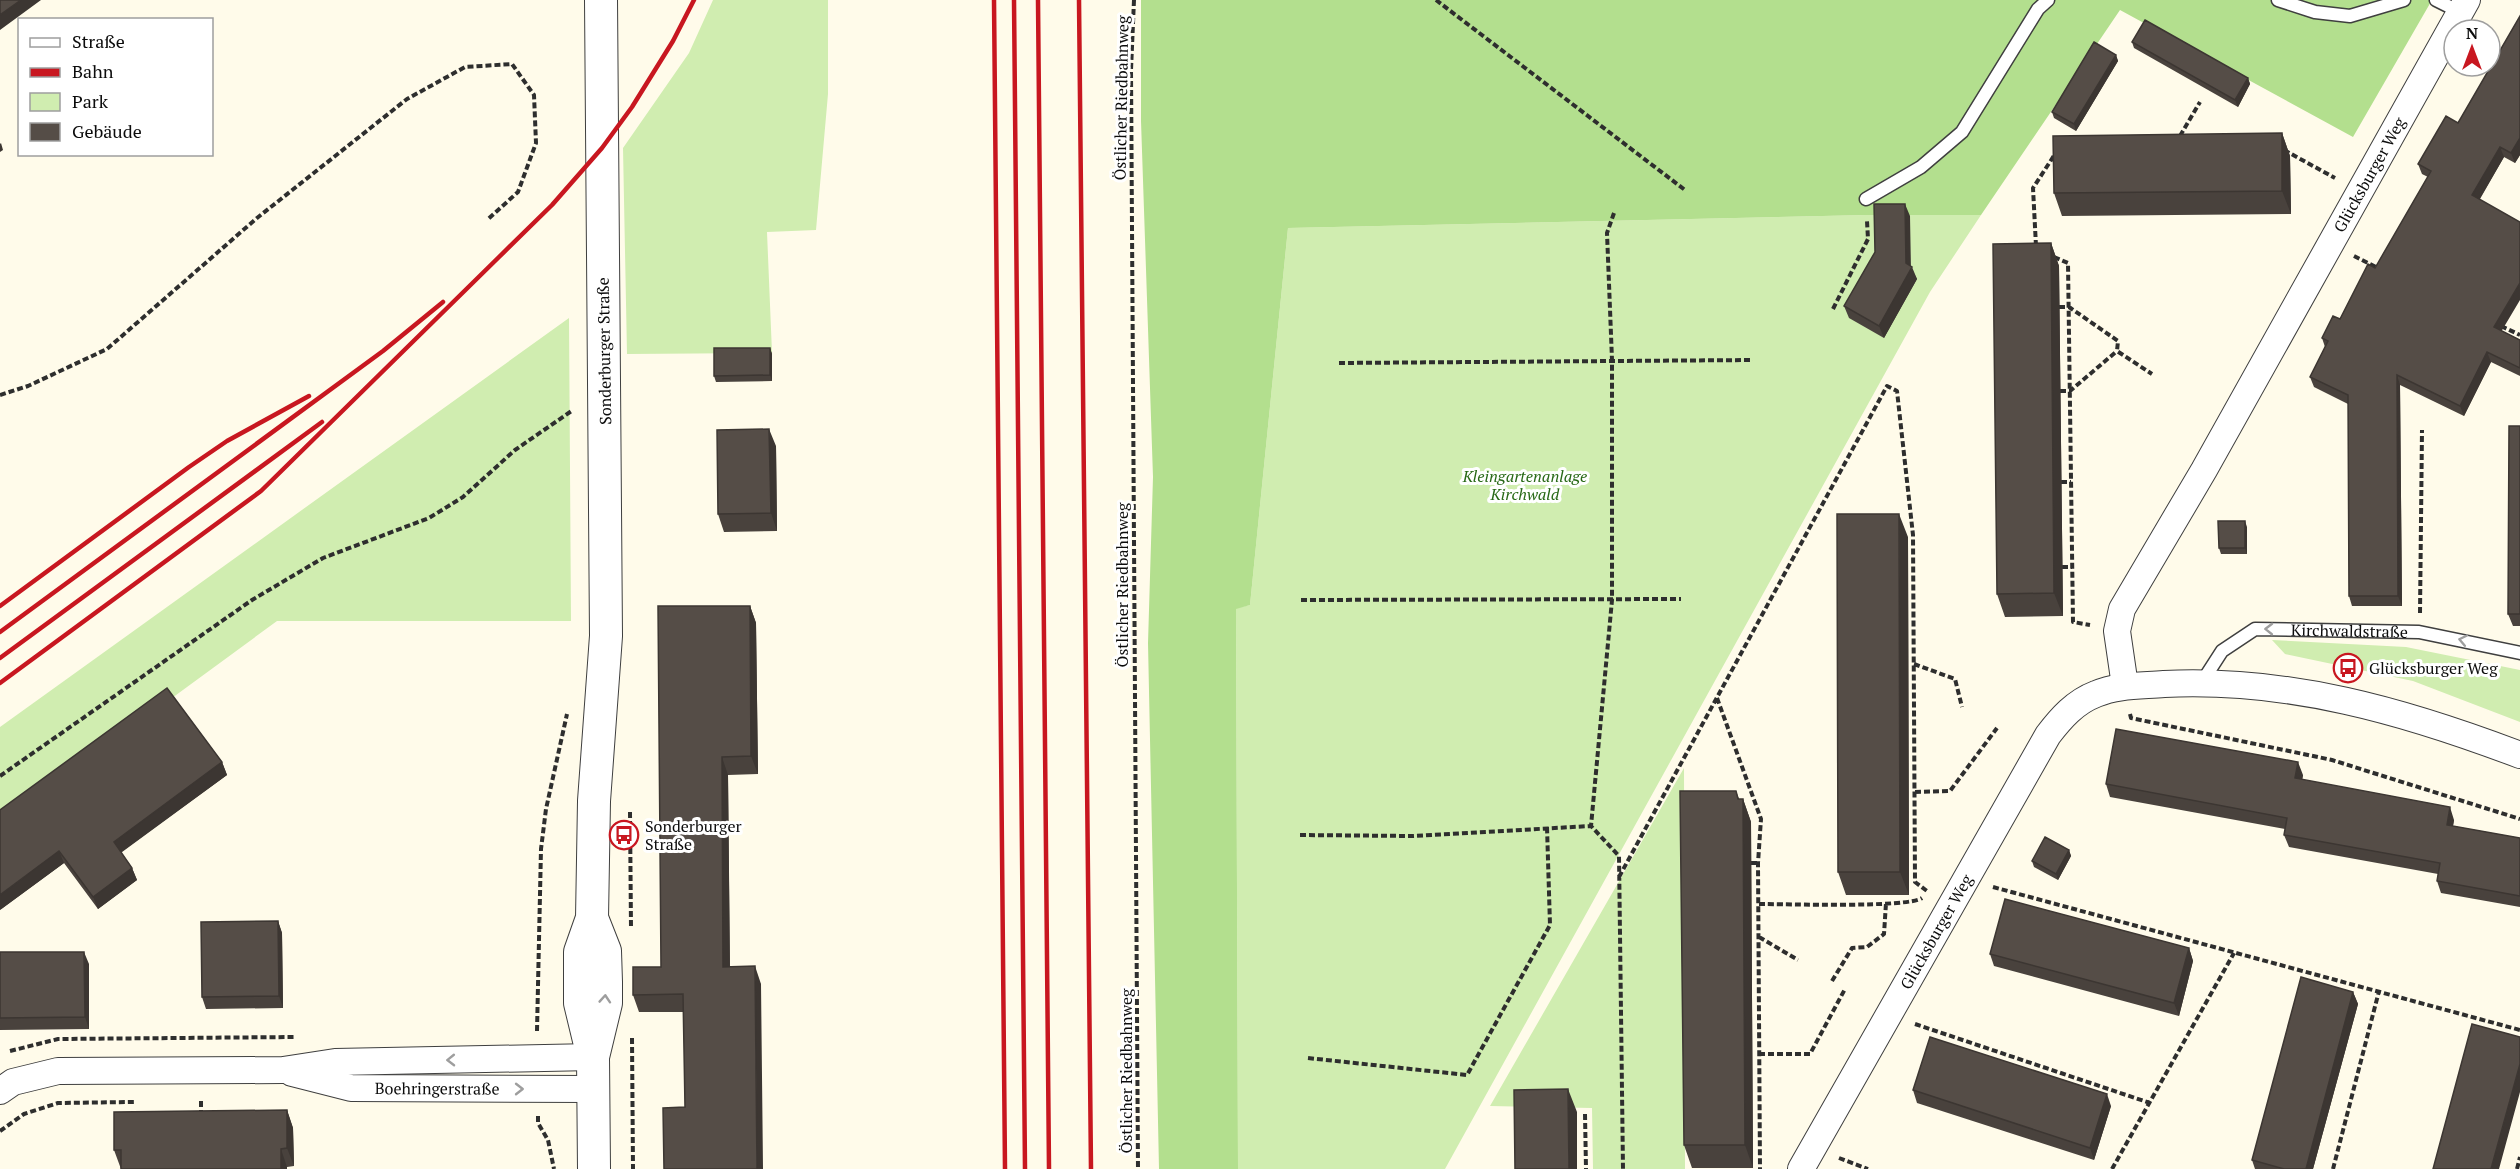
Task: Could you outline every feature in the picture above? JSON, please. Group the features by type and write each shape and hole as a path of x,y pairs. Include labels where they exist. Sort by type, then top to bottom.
{"street":[{"name":"Sonderburger Straße","path":"594,1169 593,1056 580,1003 580,952 592,918 594,801 606,636 601,0"},
{"name":"Glücksburger Weg","path":"1801,1169 2048,735 2064,715 2095,694 2126,686 2117,631 2122,609 2204,470 2464,6"},
{"path":"2126,686 2202,682 2316,694 2384,709 2445,726 2520,755"},
{"name":"Boehringerstraße","path":"0,1091 13,1082 58,1071 283,1070 335,1062 593,1056"},
{"name":"Boehringerstraße","path":"283,1070 351,1088 593,1089"}],"lane":[{"path":"1866,199 1921,166 1962,132 2038,9 2048,0"},
{"path":"2278,0 2315,12 2350,16 2404,0"},
{"path":"2436,0 2464,6"},
{"name":"Kirchwaldstraße","path":"2202,682 2222,651 2255,629 2420,632 2520,653"}],"path":[{"name":"Östlicher Riedbahnweg","path":"1134,0 1131,70 1138,1169"},
{"path":"1436,0 1685,190"},
{"path":"0,395 28,386 107,349 257,218 406,99 465,67 512,64 534,95 536,143 518,192 487,220"},
{"path":"2178,139 2200,102"},
{"path":"2276,150 2287,150 2324,173 2360,191"},
{"path":"2036,249 2033,188 2055,151 2067,151"},
{"path":"1833,309 1868,239 1866,199"},
{"path":"1591,826 1612,600 1612,360 1607,233 1614,213"},
{"path":"2329,244 2388,272"},
{"path":"2047,253 2068,263 2073,622 2117,631"},
{"path":"2060,307 2069,307 2118,341 2117,351 2070,391 2060,391"},
{"path":"2500,326 2520,335"},
{"path":"2117,351 2152,374"},
{"path":"1339,363 1754,360"},
{"path":"1619,877 1887,386 1897,391 1913,535 1910,584 1914,665 1912,758 1915,792 1915,882 1950,908"},
{"path":"0,776 262,594 323,558 429,518 463,497 515,450 579,405"},
{"path":"2420,632 2422,429"},
{"path":"2061,482 2071,482"},
{"path":"2062,567 2072,567"},
{"path":"1301,600 1681,599"},
{"path":"1908,667 1914,665 1955,679 1962,707"},
{"path":"2126,686 2130,718 2332,760 2520,819"},
{"path":"1717,698 1761,819 1758,863 1760,1169"},
{"path":"526,1029 537,1027 541,849 546,809 568,709"},
{"path":"1915,792 1950,791 1997,728"},
{"path":"1300,835 1413,836 1591,826 1619,856 1623,1169"},
{"path":"1308,1058 1467,1076 1550,925 1547,827"},
{"path":"1909,842 1915,842"},
{"path":"1751,863 1758,863"},
{"path":"1966,880 2520,1030"},
{"path":"1759,904 1917,901 1927,891"},
{"path":"1832,981 1852,948 1867,947 1884,934 1886,903"},
{"path":"1752,940 1759,938 1797,960"},
{"path":"2112,1169 2235,952"},
{"path":"1759,1054 1810,1054 1845,989"},
{"path":"2332,1169 2379,991"},
{"path":"1889,1015 2150,1103"},
{"path":"1752,1027 1759,1027"},
{"path":"0,1054 22,1046 58,1039 296,1037"},
{"path":"189,1101 212,1101"},
{"path":"201,1101 201,1120"},
{"path":"0,1131 24,1114 58,1103 141,1102"},
{"path":"526,1114 538,1114 538,1123 548,1140 554,1169"},
{"path":"1585,1114 1586,1169"},
{"path":"1753,1118 1760,1117"},
{"path":"1577,1156 1586,1156"},
{"path":"2517,1169 2520,1157"}],"green space":[{"path":"713,0 828,0 828,94 816,230 767,232 772,353 627,354 623,148 689,53"},
{"path":"1141,0 2432,0 2353,137 2120,10 1981,215 1867,215 1288,228 1250,605 1236,609 1238,1169 1159,1169 1148,643 1153,477 1141,121"},
{"name":"Kleingartenanlage Kirchwald","path":"1867,215 1981,215 1930,292 1445,1169 1238,1169 1236,608 1250,605 1288,228"},
{"path":"569,318 571,621 277,621 0,824 0,727"},
{"path":"2272,640 2406,647 2520,670 2520,722 2413,681 2285,654"},
{"path":"1684,768 1685,1169 1593,1169 1592,1108 1490,1106"}],"building":[{"path":"0,0 21,0 0,15"},
{"path":"2520,16 2520,138 2511,153 2500,147 2472,195 2520,222 2520,283 2494,327 2520,340 2520,368 2487,352 2460,406 2397,375 2398,596 2349,596 2348,395 2310,377 2328,341 2322,338 2333,316 2340,319 2368,264 2375,268 2431,171 2418,164 2446,116 2458,123 2484,78 2502,78 2502,47"},
{"path":"2145,20 2248,78 2235,100 2132,42"},
{"path":"2094,42 2116,55 2074,124 2052,112"},
{"path":"2282,133 2282,191 2054,193 2053,136"},
{"path":"1874,204 1905,204 1906,263 1912,267 1879,326 1844,306 1875,252"},
{"path":"2051,243 2054,593 1997,594 1993,244"},
{"path":"714,348 770,348 770,375 714,376"},
{"path":"2509,426 2520,426 2520,614 2508,614"},
{"path":"769,429 771,513 718,514 717,430"},
{"path":"1837,514 1899,514 1900,872 1838,872"},
{"path":"2218,521 2245,521 2245,548 2219,548"},
{"path":"658,606 750,606 751,756 722,757 723,967 755,966 757,1169 664,1169 663,1108 685,1107 683,994 633,995 633,967 661,967"},
{"path":"167,688 222,762 114,842 132,868 93,897 59,851 0,895 0,810"},
{"path":"2116,729 2298,762 2295,778 2450,807 2447,825 2520,838 2520,896 2437,881 2440,863 2284,835 2287,818 2106,784"},
{"path":"1680,791 1736,791 1738,799 1743,799 1745,1145 1684,1145"},
{"path":"2045,837 2069,850 2056,874 2032,861"},
{"path":"2005,899 2189,948 2174,1003 1990,954"},
{"path":"278,921 279,996 202,997 201,922"},
{"path":"0,952 84,952 85,1017 0,1018"},
{"path":"2301,977 2353,992 2306,1169 2284,1169 2252,1160"},
{"path":"2472,1024 2520,1037 2520,1064 2491,1169 2433,1169"},
{"path":"1930,1037 2107,1094 2090,1148 1913,1090"},
{"path":"1568,1089 1569,1169 1515,1169 1514,1090"},
{"path":"287,1110 287,1148 281,1149 281,1169 121,1169 121,1150 114,1150 114,1112"}],"railway":[{"path":"0,683 261,491 552,205 602,148 632,107 673,41 694,0"},
{"path":"994,0 1005,1169"},
{"path":"1014,0 1025,1169"},
{"path":"1038,0 1049,1169"},
{"path":"1079,0 1091,1169"},
{"path":"0,632 383,351 443,302"},
{"path":"0,606 227,441 309,396"},
{"path":"0,658 322,422"}],"place":[{"name":"Glücksburger Weg","path":"2348,668"},
{"name":"Sonderburger Straße","path":"624,835"}]}
